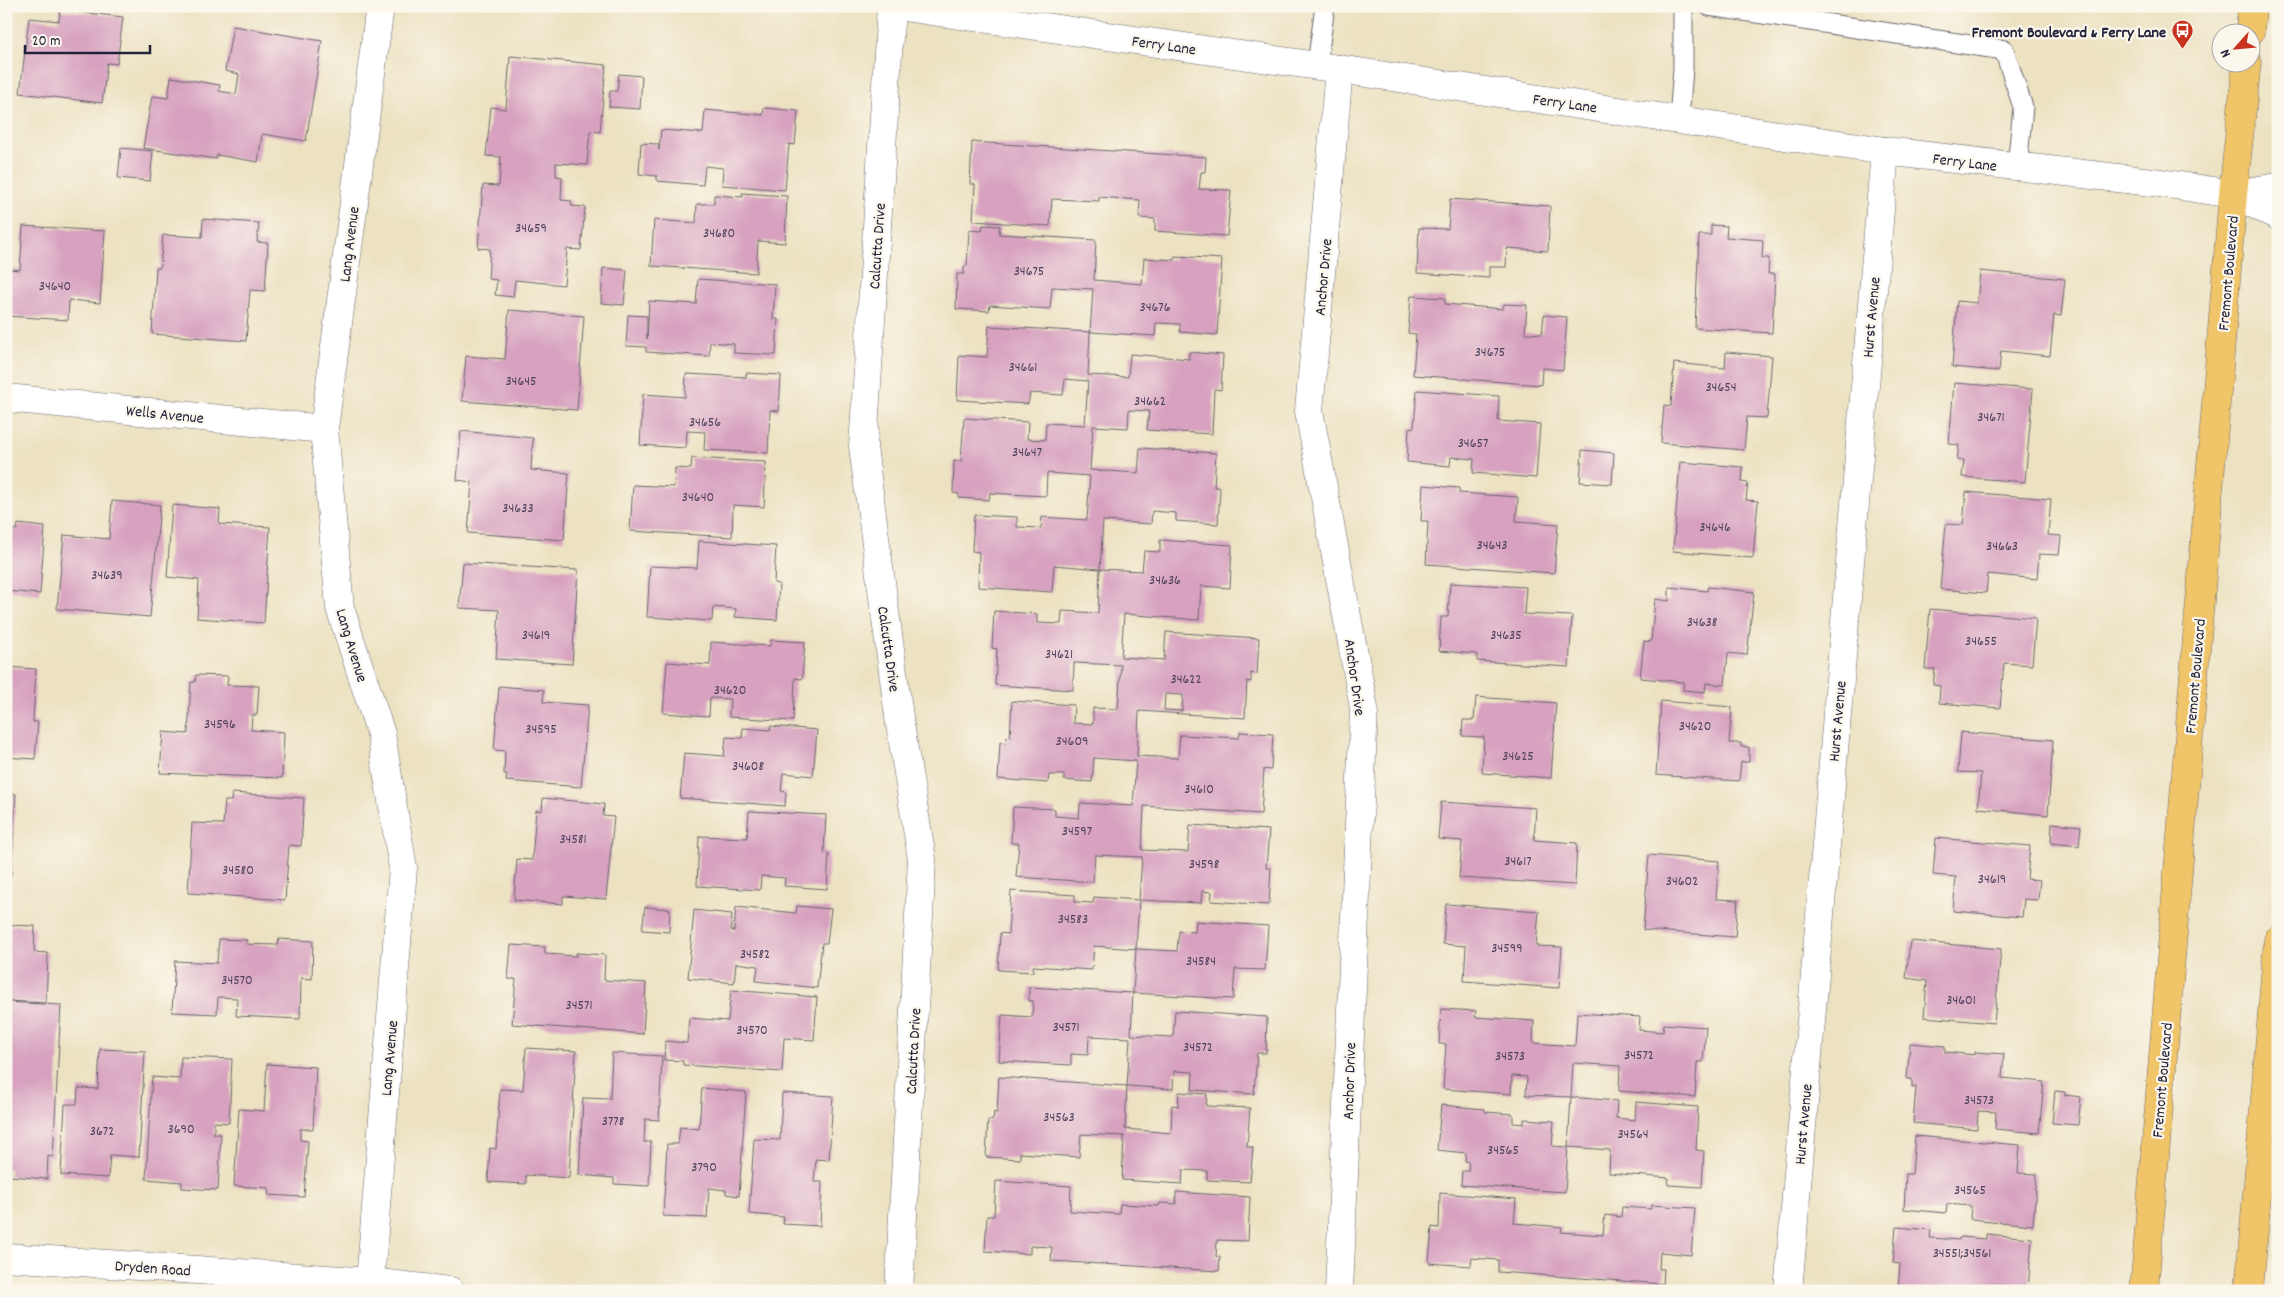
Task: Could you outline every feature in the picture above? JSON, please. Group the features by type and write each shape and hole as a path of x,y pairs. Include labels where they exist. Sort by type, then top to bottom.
{"main road":[{"path":"2251,22 2252,6"},
{"name":"Fremont Boulevard","path":"2144,1291 2234,194 2246,72"},
{"path":"2249,1291 2278,940"}],"street":[{"name":"Lang Avenue","path":"370,1282 403,868 381,734 340,608 324,429 380,6"},
{"name":"Calcutta Drive","path":"891,6 863,447 900,724 922,859 899,1291"},
{"name":"Ferry Lane","path":"896,6 1328,67 1885,151 2161,183 2234,194 2278,187"},
{"name":"Anchor Drive","path":"1328,67 1310,411 1364,708 1339,1291"},
{"name":"Hurst Avenue","path":"1788,1291 1885,151"},
{"name":"Ferry Lane","path":"2234,194 2278,216"},
{"name":"Wells Avenue","path":"6,398 324,429"},
{"name":"Dryden Road","path":"6,1257 370,1282 450,1291"}],"lane":[{"path":"1325,6 1328,67"},
{"path":"1679,119 1683,69 1683,6"},
{"path":"1709,6 2004,50 2023,107 2017,167"}],"building":[{"path":"60,10 123,17 117,64 107,63 102,103 20,93 29,18 59,21"},
{"path":"233,26 322,41 306,141 262,134 258,162 217,155 216,159 143,148 152,96 168,98 171,77 220,85 219,91 236,94 239,74 225,71"},
{"path":"510,56 606,65 600,132 590,131 587,165 556,163 556,176 562,177 561,200 572,201 571,206 585,207 581,250 567,249 564,285 515,280 513,297 495,295 497,280 488,279 490,249 478,248 483,185 499,186 501,157 486,156 491,107 506,109"},
{"path":"619,74 642,76 640,109 609,107 610,91 617,91"},
{"path":"764,108 798,111 795,145 789,144 785,190 722,185 723,168 705,166 703,185 657,181 657,176 639,174 641,143 659,144 659,150 661,130 703,133 705,110 763,115"},
{"path":"972,142 1206,157 1205,172 1201,172 1199,189 1231,190 1227,236 1155,231 1155,219 1139,218 1140,200 1099,197 1099,201 1052,199 1050,226 973,221 975,184 970,184"},
{"path":"121,148 153,151 150,181 118,178"},
{"path":"742,193 787,196 785,243 758,241 756,273 651,266 654,220 696,223 697,204 714,204 714,195 743,197"},
{"path":"1450,199 1550,206 1548,251 1507,248 1506,267 1489,267 1489,278 1417,273 1419,228 1448,229"},
{"path":"203,219 259,223 257,242 268,243 265,291 250,290 246,341 152,334 156,268 160,268 163,235 202,237"},
{"path":"983,225 1000,226 999,234 1096,240 1094,280 1142,284 1144,258 1174,260 1175,256 1222,259 1217,335 1180,332 1180,324 1156,323 1155,336 1090,332 1093,289 1052,287 1050,309 990,305 989,311 956,309 957,274 964,274 964,266 967,266 969,230 982,231"},
{"path":"1711,225 1727,226 1726,237 1763,240 1762,258 1769,258 1768,274 1775,274 1772,333 1695,328 1699,235 1711,235"},
{"path":"23,226 105,231 100,303 69,300 68,320 6,316 9,269 20,270"},
{"path":"603,268 627,270 624,305 601,303"},
{"path":"1980,271 2065,279 2061,316 2054,315 2050,356 2001,351 1999,371 1952,367 1957,301 1977,303"},
{"path":"698,279 775,284 773,319 778,319 776,355 734,353 734,344 710,342 709,356 646,352 646,347 626,346 628,315 647,316 647,339 649,301 696,304"},
{"path":"1411,296 1445,298 1445,304 1503,309 1504,304 1527,305 1525,333 1542,334 1544,315 1567,317 1563,370 1542,368 1541,385 1413,375 1416,334 1408,333"},
{"path":"509,310 584,316 577,410 462,401 466,356 505,359"},
{"path":"989,326 1090,332 1088,375 1128,377 1130,354 1189,359 1189,352 1223,355 1221,390 1214,389 1212,434 1147,430 1149,411 1129,410 1128,428 1093,426 1090,470 1138,473 1140,448 1216,453 1214,487 1220,487 1218,524 1176,521 1176,513 1152,511 1151,524 1103,521 1100,569 1054,565 1052,592 978,587 979,552 972,551 974,515 1017,517 1017,527 1041,528 1042,517 1087,520 1090,476 1047,473 1046,496 990,493 989,500 959,498 959,494 953,493 954,461 961,461 964,418 1028,422 1027,439 1045,440 1046,423 1085,425 1088,381 1065,379 1063,395 1030,393 1028,404 957,400 959,355 987,357"},
{"path":"1726,352 1772,356 1767,418 1747,417 1744,450 1661,443 1664,405 1671,406 1674,363 1725,368"},
{"path":"746,373 781,375 779,411 770,410 768,453 704,450 705,432 687,431 686,448 640,445 643,394 685,397 686,374 746,377"},
{"path":"1954,383 2033,389 2025,482 1962,477 1964,460 1957,460 1959,445 1949,444"},
{"path":"1417,390 1499,396 1498,421 1540,424 1536,478 1473,473 1474,459 1451,457 1450,466 1407,462 1409,428 1414,427"},
{"path":"461,431 533,438 531,470 569,473 564,540 468,533 472,482 457,480"},
{"path":"1582,450 1614,453 1612,484 1580,482"},
{"path":"692,458 766,462 764,507 733,505 732,537 630,531 633,485 674,487 675,468 691,469"},
{"path":"1680,462 1743,467 1742,482 1748,483 1746,500 1758,501 1753,558 1673,551"},
{"path":"1423,485 1459,488 1459,493 1518,497 1516,521 1558,524 1554,573 1426,564 1428,521 1421,521"},
{"path":"1966,492 2051,499 2048,535 2061,536 2059,555 2039,554 2037,579 1988,574 1986,593 1940,589 1946,524 1963,525"},
{"path":"112,501 160,505 150,617 57,609 64,535 109,539"},
{"path":"172,505 220,509 219,524 270,527 264,623 197,618 199,580 167,577"},
{"path":"18,524 45,527 40,594 6,591 6,529 17,530"},
{"path":"1160,540 1232,545 1230,588 1201,586 1199,620 1124,614 1121,657 1164,660 1166,632 1259,638 1257,674 1251,673 1251,682 1247,681 1245,718 1139,711 1137,756 1178,758 1180,735 1239,738 1240,732 1273,734 1271,770 1264,769 1261,814 1144,806 1142,850 1188,852 1190,825 1269,830 1266,868 1271,868 1269,905 1211,901 1212,892 1202,891 1201,903 1139,900 1142,857 1095,855 1093,882 1016,877 1019,843 1011,843 1013,807 1055,809 1055,816 1079,818 1080,803 1133,806 1136,761 1094,758 1092,782 1064,780 1064,775 1049,775 1048,783 998,779 1000,742 1006,743 1007,737 1010,738 1012,701 1074,705 1073,723 1093,724 1093,708 1118,709 1121,665 1074,663 1073,690 995,685 997,649 992,648 994,611 1037,614 1037,623 1061,624 1062,611 1098,613 1100,569 1142,571 1144,551 1160,552","holes":["1165,694 1183,695 1182,711 1164,710"]},
{"path":"699,541 776,546 774,583 779,584 777,620 735,617 736,609 713,607 712,621 647,617 650,566 697,568"},
{"path":"463,563 578,570 572,664 496,659 499,610 459,608"},
{"path":"1450,583 1526,587 1524,614 1572,616 1569,667 1477,661 1477,654 1439,651 1441,617 1448,617"},
{"path":"1669,587 1707,591 1708,587 1754,592 1747,655 1728,653 1725,685 1706,683 1705,692 1683,690 1684,682 1640,678 1644,641 1651,642 1655,599 1669,601"},
{"path":"1930,609 2036,618 2032,665 2004,663 2000,708 1939,703 1940,686 1933,685 1935,669 1925,669"},
{"path":"771,640 805,642 802,679 795,678 793,721 729,717 730,699 710,698 709,716 663,713 667,662 710,665 711,642 770,646"},
{"path":"6,667 36,669 33,722 38,722 35,759 6,757"},
{"path":"196,675 228,676 227,685 259,686 257,715 252,715 251,730 284,732 282,778 160,773 163,732 188,734 191,682 195,682"},
{"path":"499,686 544,690 543,702 588,705 581,787 506,781 507,774 504,774 505,751 494,750"},
{"path":"1476,697 1556,703 1551,778 1482,773 1484,737 1462,736 1463,720 1474,720"},
{"path":"1661,701 1732,707 1729,743 1741,743 1741,747 1749,747 1749,762 1741,762 1739,781 1656,775"},
{"path":"770,726 817,730 813,776 783,773 781,791 786,792 785,806 680,798 684,753 724,756 726,737 742,738 743,728 771,730"},
{"path":"1961,732 2053,740 2048,815 1978,808 1981,773 1958,772"},
{"path":"232,793 304,798 301,846 289,845 285,900 188,893 192,823 223,824 225,801 231,801"},
{"path":"6,794 16,794 11,876 6,875"},
{"path":"543,798 604,804 603,816 614,817 606,899 563,896 563,904 514,900 517,859 532,860 536,810 542,811"},
{"path":"1441,802 1536,808 1534,840 1577,843 1575,885 1459,878 1462,841 1438,839"},
{"path":"749,811 826,815 824,853 829,853 827,889 784,886 785,878 761,876 760,890 697,886 699,836 747,838"},
{"path":"2052,823 2081,826 2079,846 2051,843"},
{"path":"1936,838 2030,846 2027,879 2040,880 2038,900 2024,899 2022,917 1953,911 1956,877 1933,875"},
{"path":"1649,855 1719,861 1716,899 1738,900 1735,937 1643,930"},
{"path":"1011,891 1075,895 1075,902 1093,903 1094,897 1139,900 1136,949 1094,946 1092,970 1033,966 1033,972 998,970 1000,933 1008,934"},
{"path":"1446,904 1539,911 1536,946 1562,947 1559,988 1464,981 1466,946 1443,944"},
{"path":"797,906 831,909 827,943 822,943 817,988 756,981 758,966 736,963 734,983 688,978 694,910 732,914 731,930 734,931 736,907 796,913"},
{"path":"645,907 670,909 669,932 642,930"},
{"path":"1196,921 1268,926 1265,970 1235,969 1233,999 1133,993 1136,949 1177,951 1179,931 1195,932"},
{"path":"6,925 35,926 34,952 48,953 46,1003 6,1001"},
{"path":"219,939 247,940 246,944 278,945 279,939 313,941 312,979 301,978 300,1019 236,1016 237,998 218,997 217,1014 172,1012 175,961 217,963"},
{"path":"1910,941 2001,949 1994,1023 1924,1017 1927,981 1906,978"},
{"path":"511,945 545,947 545,954 576,956 576,953 605,955 604,980 646,983 643,1034 512,1024 516,979 508,979"},
{"path":"1029,987 1133,993 1131,1035 1173,1037 1175,1011 1267,1017 1266,1053 1257,1053 1254,1094 1192,1090 1193,1072 1174,1071 1173,1089 1127,1086 1130,1038 1089,1036 1088,1055 1071,1054 1071,1065 999,1061 1002,1015 1032,1017 1033,1001 1029,1001"},
{"path":"731,990 817,997 814,1040 784,1038 782,1072 683,1065 683,1061 664,1060 665,1041 687,1043 689,1018 728,1021"},
{"path":"6,1002 61,1005 53,1157 48,1156 47,1179 10,1176 10,1169 6,1169 6,1071 9,1045 6,1045"},
{"path":"1441,1009 1476,1011 1475,1017 1534,1021 1533,1043 1575,1046 1577,1013 1640,1017 1639,1030 1663,1032 1664,1024 1706,1027 1703,1062 1697,1062 1695,1097 1619,1091 1620,1066 1573,1063 1571,1097 1526,1095 1527,1077 1512,1076 1511,1094 1443,1089 1446,1044 1439,1044"},
{"path":"1910,1043 1945,1046 1945,1052 1975,1055 1975,1052 2004,1054 2002,1078 2044,1082 2039,1133 1995,1129 1996,1112 1978,1111 1977,1129 1913,1123 1916,1087 1912,1088 1912,1079 1907,1079"},
{"path":"526,1048 576,1051 569,1178 526,1175 526,1184 488,1182 490,1148 496,1149 500,1089 523,1090"},
{"path":"100,1049 145,1051 139,1157 110,1155 108,1178 61,1175 65,1104 77,1104 78,1088 98,1089"},
{"path":"612,1053 662,1056 659,1120 645,1119 644,1142 651,1142 649,1186 614,1184 614,1178 579,1175 583,1098 610,1099"},
{"path":"181,1057 232,1059 229,1123 214,1122 214,1134 221,1134 218,1190 182,1188 182,1182 146,1179 152,1077 180,1079"},
{"path":"267,1064 316,1067 313,1129 300,1129 300,1140 308,1141 304,1197 268,1195 269,1188 234,1186 239,1109 264,1111"},
{"path":"999,1077 1127,1086 1125,1129 1171,1133 1172,1105 1178,1106 1179,1092 1207,1094 1206,1106 1250,1108 1247,1147 1253,1147 1250,1182 1207,1180 1207,1171 1183,1170 1182,1184 1122,1180 1124,1136 1081,1134 1079,1157 1020,1153 1020,1159 986,1157 988,1120 993,1120 994,1112 997,1113"},
{"path":"702,1088 746,1092 739,1196 726,1194 726,1190 709,1188 707,1218 663,1216 667,1144 678,1144 680,1127 699,1129"},
{"path":"2055,1091 2065,1092 2065,1095 2081,1097 2078,1125 2052,1123"},
{"path":"782,1093 833,1096 829,1160 816,1159 814,1182 822,1182 820,1226 783,1224 784,1217 749,1214 754,1139 780,1140"},
{"path":"1571,1097 1617,1101 1616,1118 1635,1120 1636,1102 1698,1107 1696,1150 1704,1151 1702,1187 1668,1185 1669,1178 1609,1173 1610,1150 1568,1147"},
{"path":"1441,1105 1513,1114 1513,1123 1524,1124 1524,1119 1554,1121 1552,1146 1568,1147 1565,1192 1461,1185 1462,1171 1468,1171 1469,1162 1465,1161 1466,1153 1437,1150"},
{"path":"1915,1136 2020,1145 2018,1173 2037,1174 2033,1225 1970,1219 1971,1206 1947,1204 1946,1213 1904,1209 1906,1174 1912,1174"},
{"path":"996,1181 1071,1186 1070,1211 1119,1214 1120,1204 1159,1206 1160,1203 1176,1204 1176,1192 1250,1197 1248,1241 1217,1240 1216,1257 1220,1257 1219,1271 1051,1261 1052,1247 1030,1246 1030,1254 985,1251 987,1216 994,1216"},
{"path":"1440,1193 1516,1199 1514,1223 1562,1227 1561,1232 1603,1235 1605,1215 1621,1217 1622,1207 1651,1209 1651,1205 1695,1208 1691,1255 1660,1252 1659,1269 1664,1269 1663,1284 1498,1272 1498,1260 1472,1258 1471,1266 1429,1263 1432,1227 1439,1228"},
{"path":"1896,1227 1931,1230 1930,1238 1959,1240 1960,1237 1986,1239 1986,1234 2032,1238 2028,1291 1898,1291 1900,1264 1893,1263"}],"place":[{"name":"Fremont Boulevard & Ferry Lane","path":"2182,50"}]}
